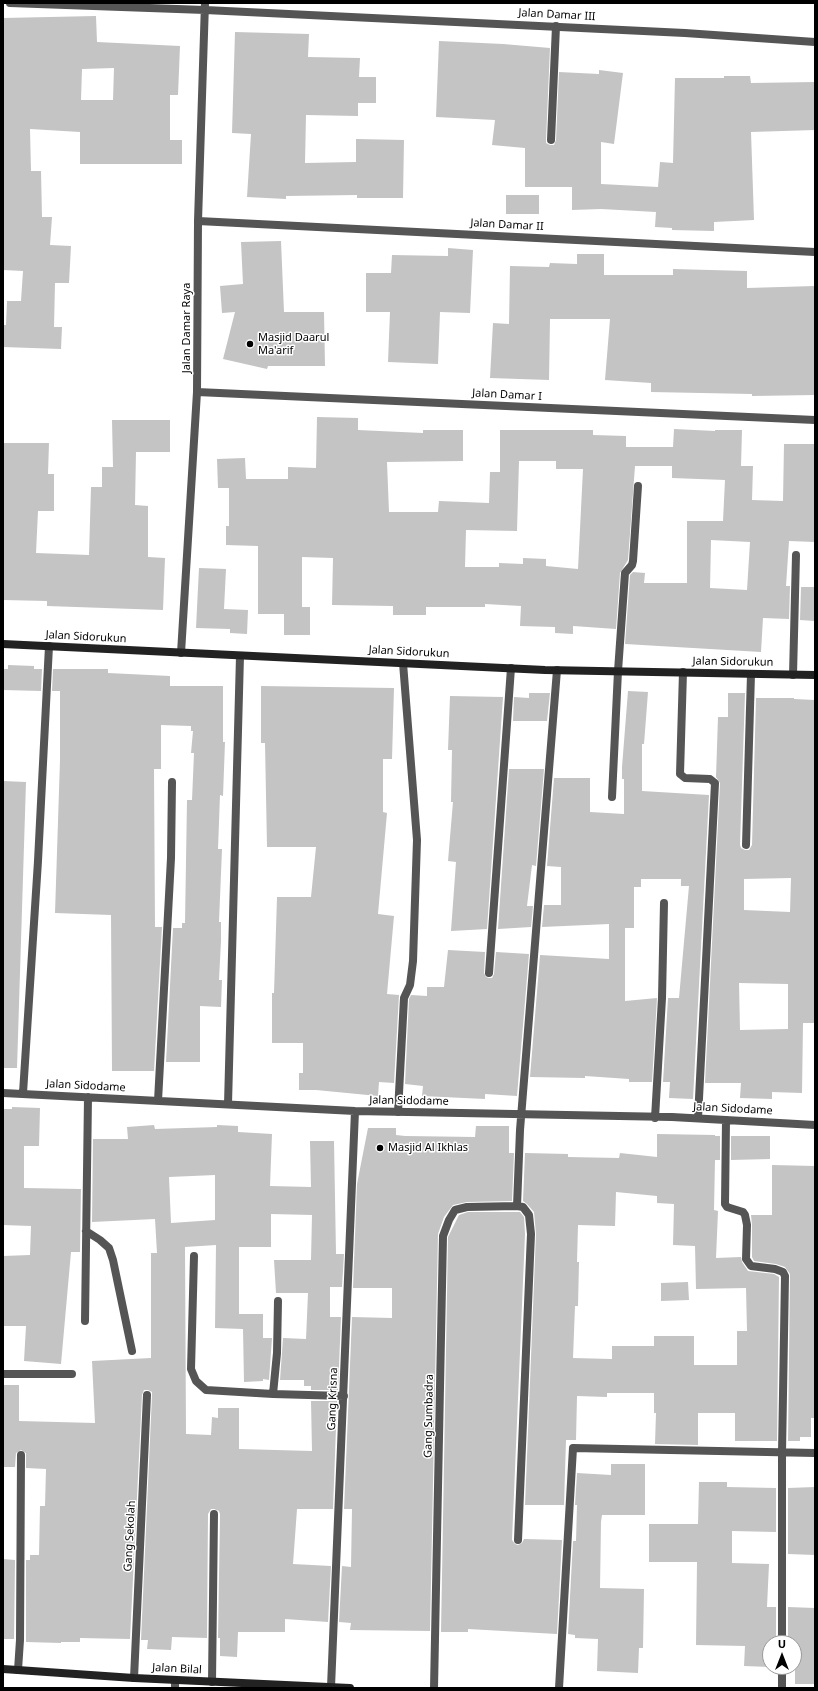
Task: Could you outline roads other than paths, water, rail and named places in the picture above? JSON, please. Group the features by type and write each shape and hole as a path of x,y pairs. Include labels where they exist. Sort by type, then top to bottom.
{"street":[{"name":"Jalan Damar III","path":"10,3 205,6 685,33 815,42"},
{"name":"Jalan Damar Raya","path":"182,653 197,392 198,221 205,6"},
{"path":"551,140 556,26"},
{"name":"Jalan Damar II","path":"198,221 815,252"},
{"name":"Jalan Damar I","path":"197,392 815,420"},
{"path":"612,797 618,671 625,573 632,565 633,561 638,486"},
{"path":"793,675 796,555"},
{"name":"Jalan Sidorukun","path":"3,644 557,670 815,675"},
{"path":"22,1093 38,853 49,646"},
{"path":"228,1104 240,656"},
{"path":"398,1112 404,998 410,985 413,961 417,840 402,663"},
{"path":"489,973 511,668"},
{"path":"518,1540 531,1234 529,1215 523,1207 517,1206 522,1115 557,670"},
{"path":"683,672 680,774 685,778 710,779 715,783 698,1118"},
{"path":"746,845 751,674"},
{"path":"158,1101 171,858 172,782"},
{"path":"655,1118 662,998 664,903"},
{"name":"Jalan Sidodame","path":"3,1093 355,1111 698,1118 815,1125"},
{"path":"85,1321 88,1097"},
{"name":"Gang Krisna","path":"331,1688 355,1111"},
{"path":"726,1120 725,1204 727,1207 743,1212 745,1215 747,1225 746,1259 751,1266 775,1269 783,1272 785,1276 782,1453 782,1635"},
{"name":"Gang Sumbadra","path":"434,1688 444,1236 449,1220 455,1210 467,1207 517,1206"},
{"path":"86,1231 109,1248 113,1260 132,1351"},
{"path":"194,1256 191,1369 196,1381 206,1390 344,1396"},
{"path":"273,1394 277,1353 278,1301"},
{"path":"3,1374 72,1374"},
{"name":"Gang Sekolah","path":"134,1678 147,1395"},
{"path":"559,1688 573,1448 815,1453"},
{"path":"18,1670 20,1640 21,1455"},
{"path":"212,1682 214,1514"},
{"name":"Jalan Bilal","path":"3,1669 134,1678 175,1684 212,1682 265,1686 350,1688"},
{"path":"782,1675 782,1688"}],"place":[{"name":"Masjid Daarul Ma'arif","path":"250,344"},
{"name":"Masjid Al Ikhlas","path":"380,1148"}]}
